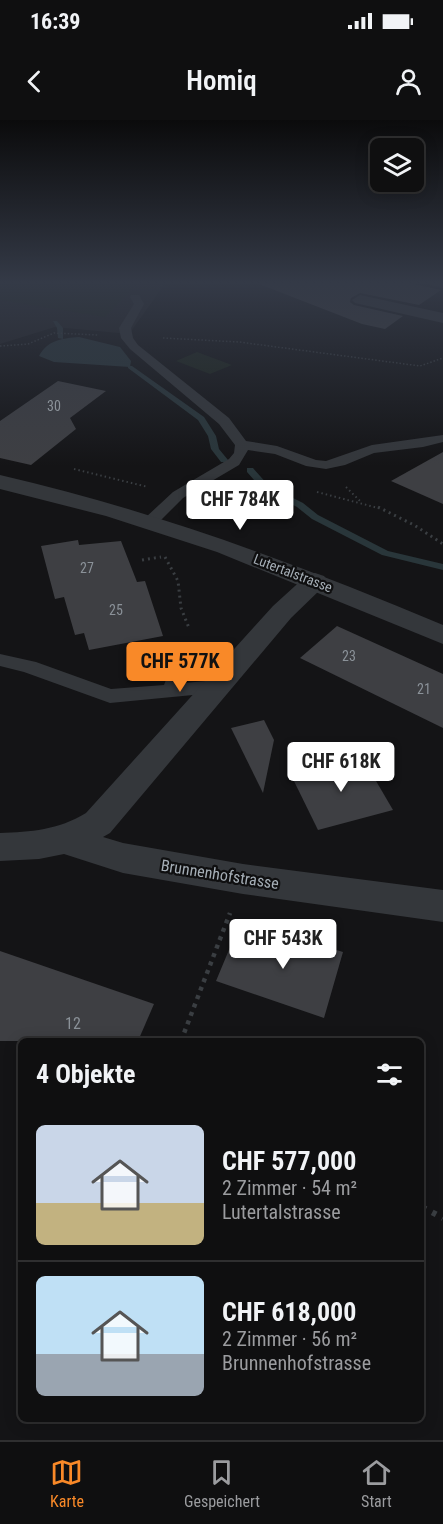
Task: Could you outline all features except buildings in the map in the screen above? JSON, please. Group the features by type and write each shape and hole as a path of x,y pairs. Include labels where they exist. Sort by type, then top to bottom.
{"street":[{"name":"Lutertalstrasse","path":"0,482 151,521 315,581 443,635"},
{"path":"66,840 89,830 106,816 282,612 315,581"},
{"name":"Brunnenhofstrasse","path":"0,847 44,846 66,840 123,858 243,879 443,906"}],"lane":[{"path":"131,343 224,421 242,445 241,453 234,462 178,495 151,521"},
{"path":"242,445 286,452 313,464 326,465 371,449 425,444 440,438"},
{"path":"171,691 186,654"},
{"path":"0,660 29,667 110,696 217,687"}],"path":[{"path":"0,346 31,343"},
{"path":"244,343 420,366 443,358"},
{"path":"286,452 298,473 316,491 360,501 386,511 411,522 443,544"},
{"path":"70,468 178,495"},
{"path":"141,560 165,557 170,554"},
{"path":"165,557 178,581 181,608 189,628 188,634 180,636 186,654"},
{"path":"182,1038 243,879"},
{"path":"424,1208 443,1218"}],"shaded area":[{"path":"51,343 102,343 120,347 131,361 130,367 54,362 39,356"},
{"path":"197,352 232,365 210,374 176,361"}],"waterway":[{"path":"130,367 201,419 212,436 215,449 224,460"},
{"path":"250,470 266,488 300,505 315,517 385,553 443,567"}]}
